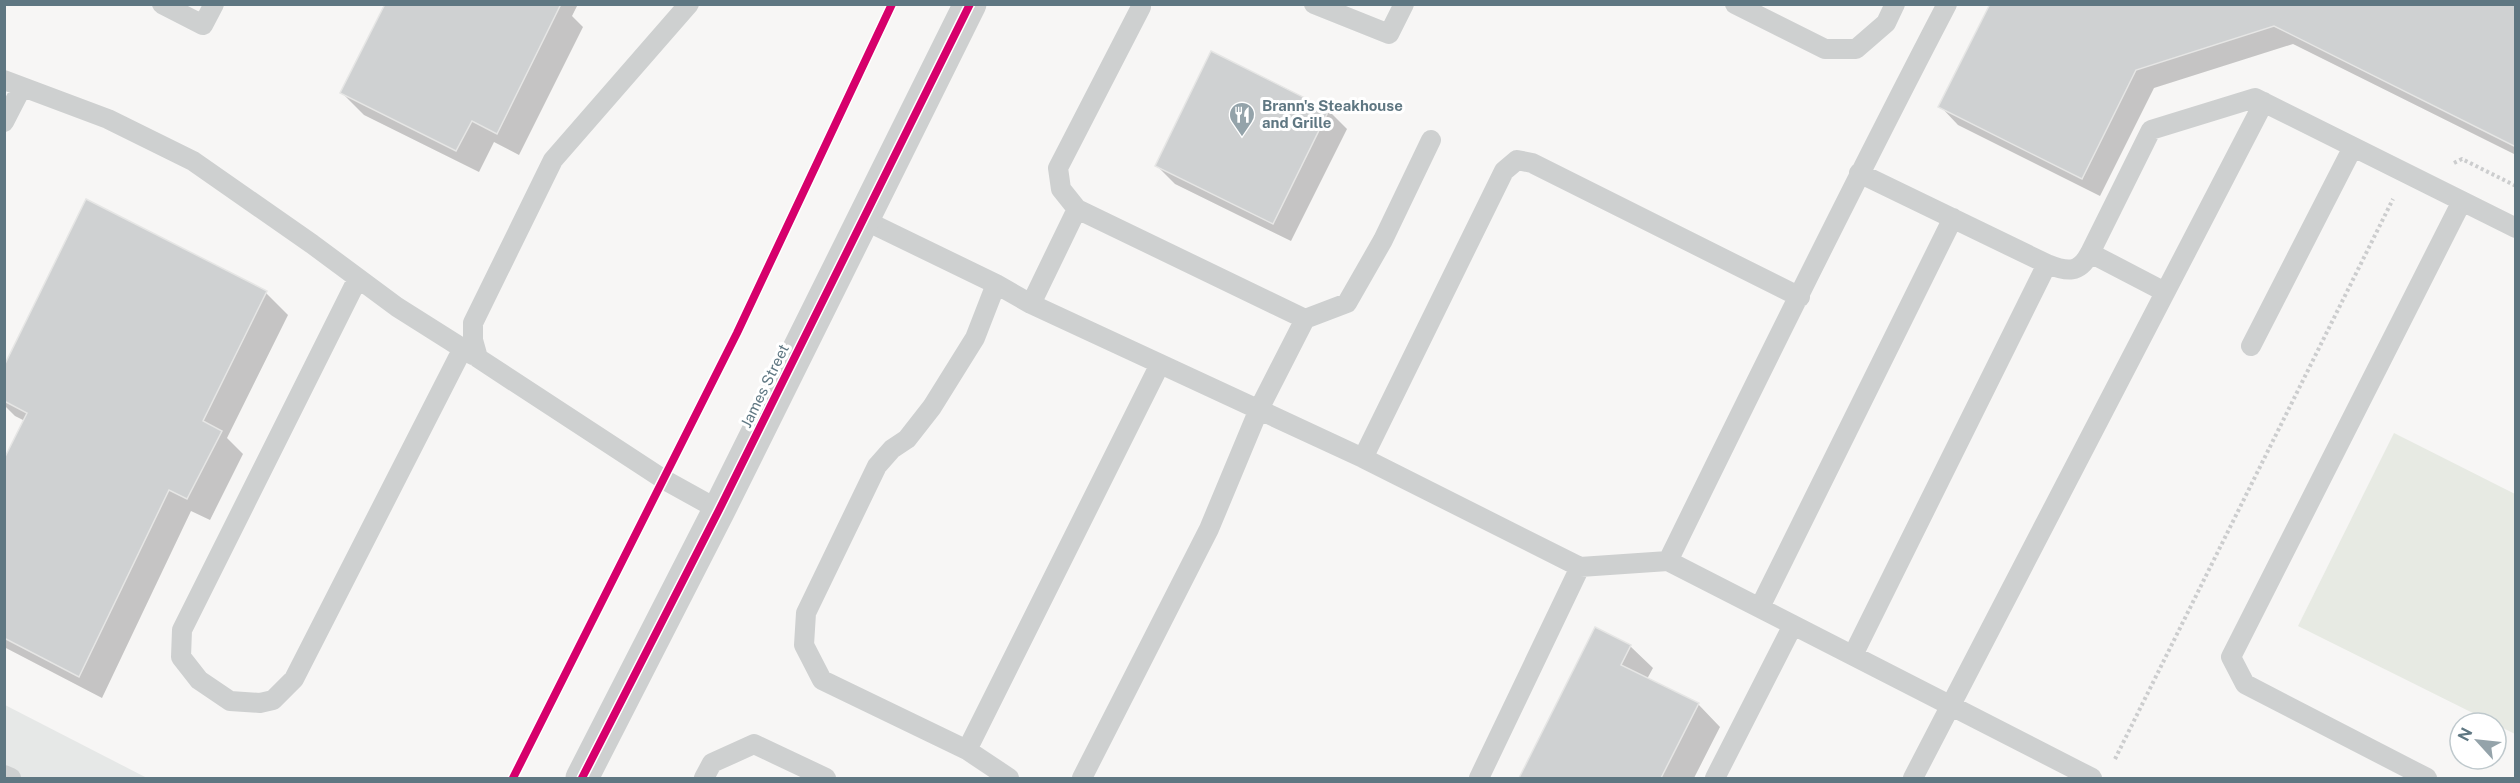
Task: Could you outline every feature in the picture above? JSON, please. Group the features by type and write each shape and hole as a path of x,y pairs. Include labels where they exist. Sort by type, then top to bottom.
{"street":[{"name":"James Street","path":"582,778 719,510 970,4"}],"lane":[{"path":"162,4 203,24 214,4"},
{"path":"358,278 182,630 181,657 199,680 230,701 260,703 273,700 294,679 470,353 473,323 553,160 689,4"},
{"path":"1314,4 1389,34 1404,4"},
{"path":"1736,4 1825,49 1856,49 1886,23 1895,4"},
{"path":"1668,561 1800,297 1859,173 1947,4"},
{"path":"1141,7 1058,168 1061,189 1077,209 1305,319"},
{"path":"4,122 13,83 108,119 193,160 397,307 663,479 719,510"},
{"path":"1859,173 2047,264 2061,270 2074,270 2084,265 2151,130 2255,98 2516,228"},
{"path":"1912,778 2264,102"},
{"path":"1082,778 1209,529 1259,409 1305,319 1347,303 1383,240 1431,140"},
{"path":"2251,346 2353,147"},
{"path":"1363,458 1504,171 1517,160 1532,163 1800,297"},
{"path":"2427,778 2245,684 2231,657 2462,201"},
{"path":"1031,304 1077,209"},
{"path":"1760,607 1953,218"},
{"path":"862,219 996,284 1031,304 1363,458 1580,567 1668,561 2092,778"},
{"path":"2090,253 2164,292"},
{"path":"1853,655 2047,264"},
{"path":"996,284 975,338 932,407 907,439 892,449 877,466 806,613 804,645 822,680 967,750 1009,778"},
{"path":"967,750 1160,364"},
{"path":"1479,778 1580,567"},
{"path":"1715,778 1793,624"},
{"path":"704,778 712,763 754,744 826,778"},
{"path":"4,775 11,778"}],"path":[{"path":"2110,768 2394,198 2462,159 2516,186"}],"shaded area":[{"path":"2394,433 2515,494 2515,734 2508,731 2508,711 2469,711 2298,626"},
{"path":"5,705 147,778 5,778"}],"building":[{"path":"385,4 561,4 497,134 472,121 456,151 340,93"},
{"path":"1990,4 2516,4 2516,147 2274,26 2136,70 2082,179 1938,107"},
{"name":"Brann's Steakhouse and Grille","path":"1211,51 1329,110 1273,224 1155,166"},
{"path":"86,199 267,291 203,421 222,431 187,499 169,490 79,677 4,638 4,459 27,413 4,401 4,366"},
{"path":"1595,627 1631,645 1621,665 1699,703 1661,778 1519,778"}],"cycle path":[{"path":"513,778 737,333 892,4"},
{"path":"582,778 719,510 970,4"}],"place":[{"name":"Brann's Steakhouse and Grille","path":"1242,138"}]}
